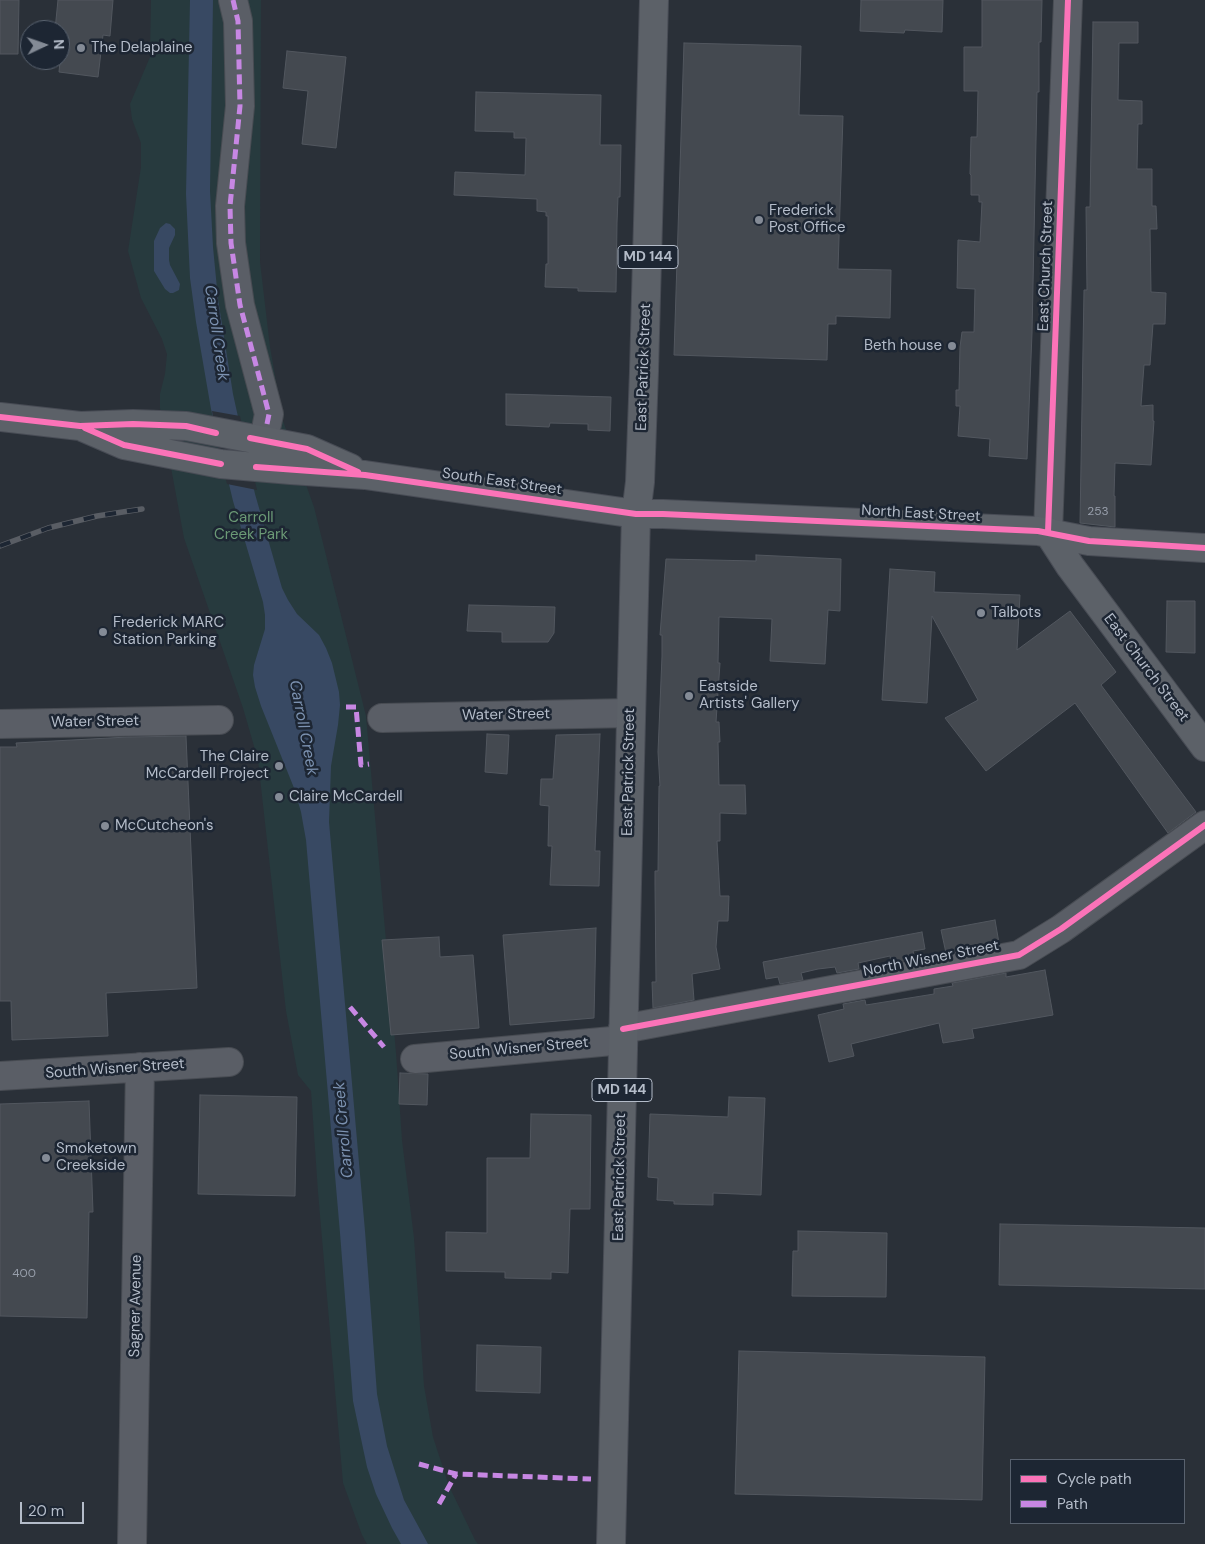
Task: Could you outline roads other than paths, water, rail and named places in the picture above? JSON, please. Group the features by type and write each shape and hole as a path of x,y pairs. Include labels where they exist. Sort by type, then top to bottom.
{"main road":[{"name":"East Patrick Street","path":"611,1544 636,514 640,482 644,371 654,0"},
{"name":"South East Street","path":"0,416 80,426 133,424 186,426 216,433 259,431 307,449 365,475"},
{"name":"South East Street","path":"80,426 124,445 221,464 365,475 636,514"},
{"name":"North East Street","path":"636,514 1048,532 1089,541 1205,548"},
{"name":"East Church Street","path":"1048,532 1070,566 1205,747"}],"street":[{"path":"233,0 238,21 240,106 230,206 231,243 240,304 269,414 259,431"},
{"name":"East Church Street","path":"1048,532 1068,0"},
{"name":"Water Street","path":"382,718 631,713"},
{"name":"Water Street","path":"0,724 219,720"},
{"name":"North Wisner Street","path":"623,1034 1019,955 1042,942 1205,825"},
{"name":"South Wisner Street","path":"416,1059 623,1034"},
{"name":"South Wisner Street","path":"0,1076 229,1062"},
{"name":"Sagner Avenue","path":"132,1544 140,1067"}],"water":[{"name":"Carroll Creek","path":"190,0 213,0 210,191 218,299 233,394 255,494 282,588 297,614 319,635 332,663 339,692 338,725 331,766 329,822 365,1231 377,1394 387,1446 404,1500 428,1544 401,1544 392,1528 376,1494 367,1467 353,1401 306,840 294,788 255,687 254,665 265,629 263,602 233,501 211,409 190,278 186,194"},
{"path":"166,223 175,229 175,235 169,248 169,260 180,284 179,290 173,293 165,289 154,271 154,241 160,228"}],"railway":[{"path":"0,546 48,528 97,516 142,509"}],"place":[{"name":"The Delaplaine","path":"81,48"},
{"name":"Frederick Post Office","path":"759,220"},
{"name":"Beth house","path":"952,346"},
{"name":"Talbots","path":"981,613"},
{"name":"Frederick MARC Station Parking","path":"103,632"},
{"name":"Eastside Artists' Gallery","path":"689,696"},
{"name":"The Claire McCardell Project","path":"279,766"},
{"name":"Claire McCardell","path":"279,797"},
{"name":"McCutcheon's","path":"105,826"},
{"name":"Smoketown Creekside","path":"46,1158"}],"park label":[{"name":"Carroll Creek Park","path":"251,526"}]}
